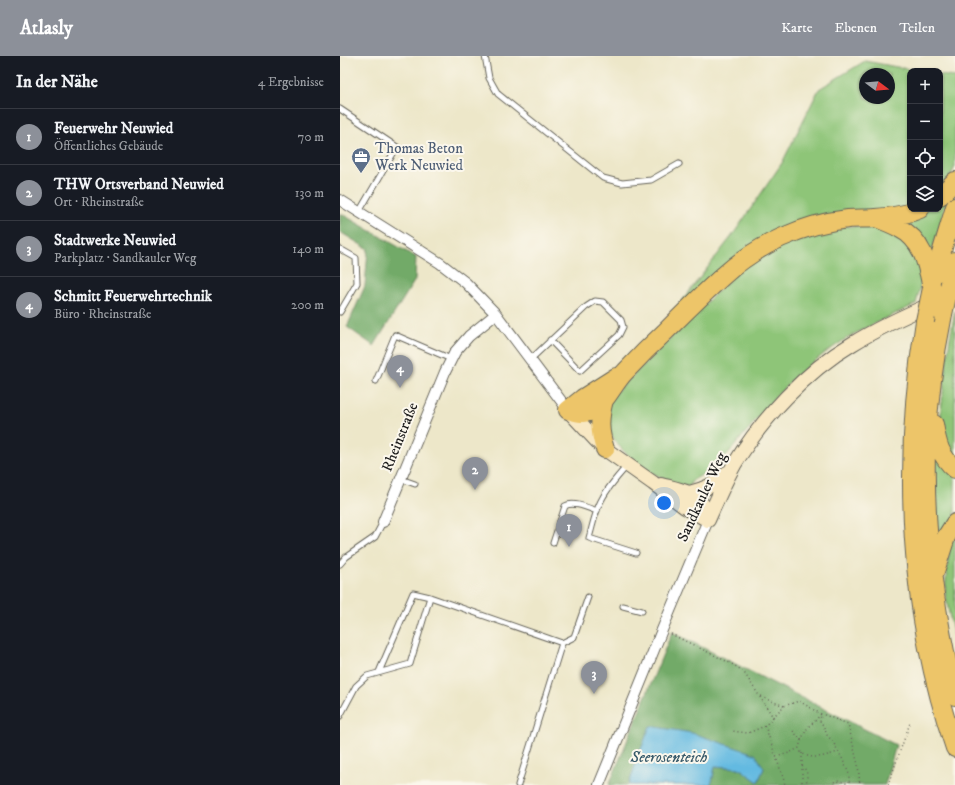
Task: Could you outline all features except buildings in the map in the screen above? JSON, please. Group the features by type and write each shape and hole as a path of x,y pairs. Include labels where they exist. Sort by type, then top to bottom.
{"highway":[{"path":"943,193 955,181"},
{"path":"955,207 932,288 925,321 916,388 912,444 912,500 915,558 925,635 938,696 955,748"},
{"path":"568,410 586,413 596,408 604,400 624,373 722,276 762,248 780,238 830,221 876,218 910,212"},
{"path":"876,218 900,228 916,241 925,258 932,288"},
{"path":"955,261 952,288 943,314 935,361 926,449 928,528 933,579 942,640 955,696"},
{"path":"568,410 583,398 624,373"},
{"path":"604,400 600,425 601,437 605,449"},
{"path":"930,401 938,446 942,455 955,469"},
{"path":"933,579 943,544 955,523"}],"street":[{"path":"340,200 440,263 466,284 496,314 568,410 605,449 685,507 708,520"},
{"name":"Sandkauler Weg","path":"599,785 722,488 752,438 791,393 810,374 831,358 851,344 952,288"},
{"name":"Rheinstraße","path":"383,522 445,372 455,352 469,336 496,314"},
{"path":"689,494 712,486 734,466"},
{"path":"653,483 689,494 698,499 704,507 708,520"}],"lane":[{"path":"485,56 489,78 498,94 603,178 622,183 651,180 679,164"},
{"path":"340,109 397,147 359,212"},
{"path":"340,249 356,258 357,283 340,312"},
{"path":"530,360 550,340 586,307 595,301 603,302 621,320 623,327 619,335 580,371 550,340"},
{"path":"376,381 395,335 451,360"},
{"path":"628,465 602,498 588,538 636,553"},
{"path":"401,479 415,484"},
{"path":"552,543 567,504 575,504 597,511"},
{"path":"340,564 346,557 375,538 383,522"},
{"path":"379,672 413,593 430,597 562,643 574,637 588,597"},
{"path":"340,716 356,686 367,676 410,664 430,597"},
{"path":"623,606 642,611"},
{"path":"518,785 562,643"}],"path":[{"path":"662,630 732,664 743,671 773,717"},
{"path":"758,694 769,701 784,706"},
{"path":"732,731 748,733 765,726 784,706 799,701 821,714 848,724 858,765 860,785"},
{"path":"802,785 802,753 799,748 801,740 808,727 815,722 821,714"},
{"path":"821,714 820,722 824,725 827,735 833,742 849,774 849,785 839,781 833,782 834,785"},
{"path":"888,785 910,723"},
{"path":"765,726 785,785"},
{"path":"793,731 801,740"},
{"path":"776,757 790,753 799,748"},
{"path":"802,753 810,757 819,757 838,752"},
{"path":"802,766 806,770 806,785"}],"green space":[{"path":"865,61 907,69 907,208 809,222 668,319 732,236 782,163 819,89"},
{"path":"943,75 955,77 955,167 943,186"},
{"path":"950,191 930,258 894,219 917,212 943,212 943,197"},
{"path":"340,213 416,257 415,280 374,346 347,327 365,286 368,249 340,232"},
{"path":"842,226 882,227 911,244 923,274 916,304 850,336 797,375 773,400 720,463 692,481 689,487 674,484 634,462 607,430 608,400 740,269 784,243"},
{"path":"955,311 955,462 940,429 945,374"},
{"path":"935,449 955,473 955,516 938,547"},
{"path":"955,538 955,642 945,593 951,542"},
{"path":"672,632 896,745 885,785 709,785 712,782 715,766 739,768 758,782 764,768 636,762 629,785 609,785"}],"water":[{"name":"Seerosenteich","path":"650,726 692,733 755,754 764,768 758,782 739,768 715,766 712,782 709,785 629,785"}],"place":[{"name":"Thomas Beton Werk Neuwied","path":"361,174"},
{"name":"Schmitt Feuerwehrtechnik","path":"400,388"},
{"name":"THW Ortsverband Neuwied","path":"475,490"},
{"name":"Feuerwehr Neuwied","path":"569,547"},
{"name":"Stadtwerke Neuwied","path":"594,694"}]}
